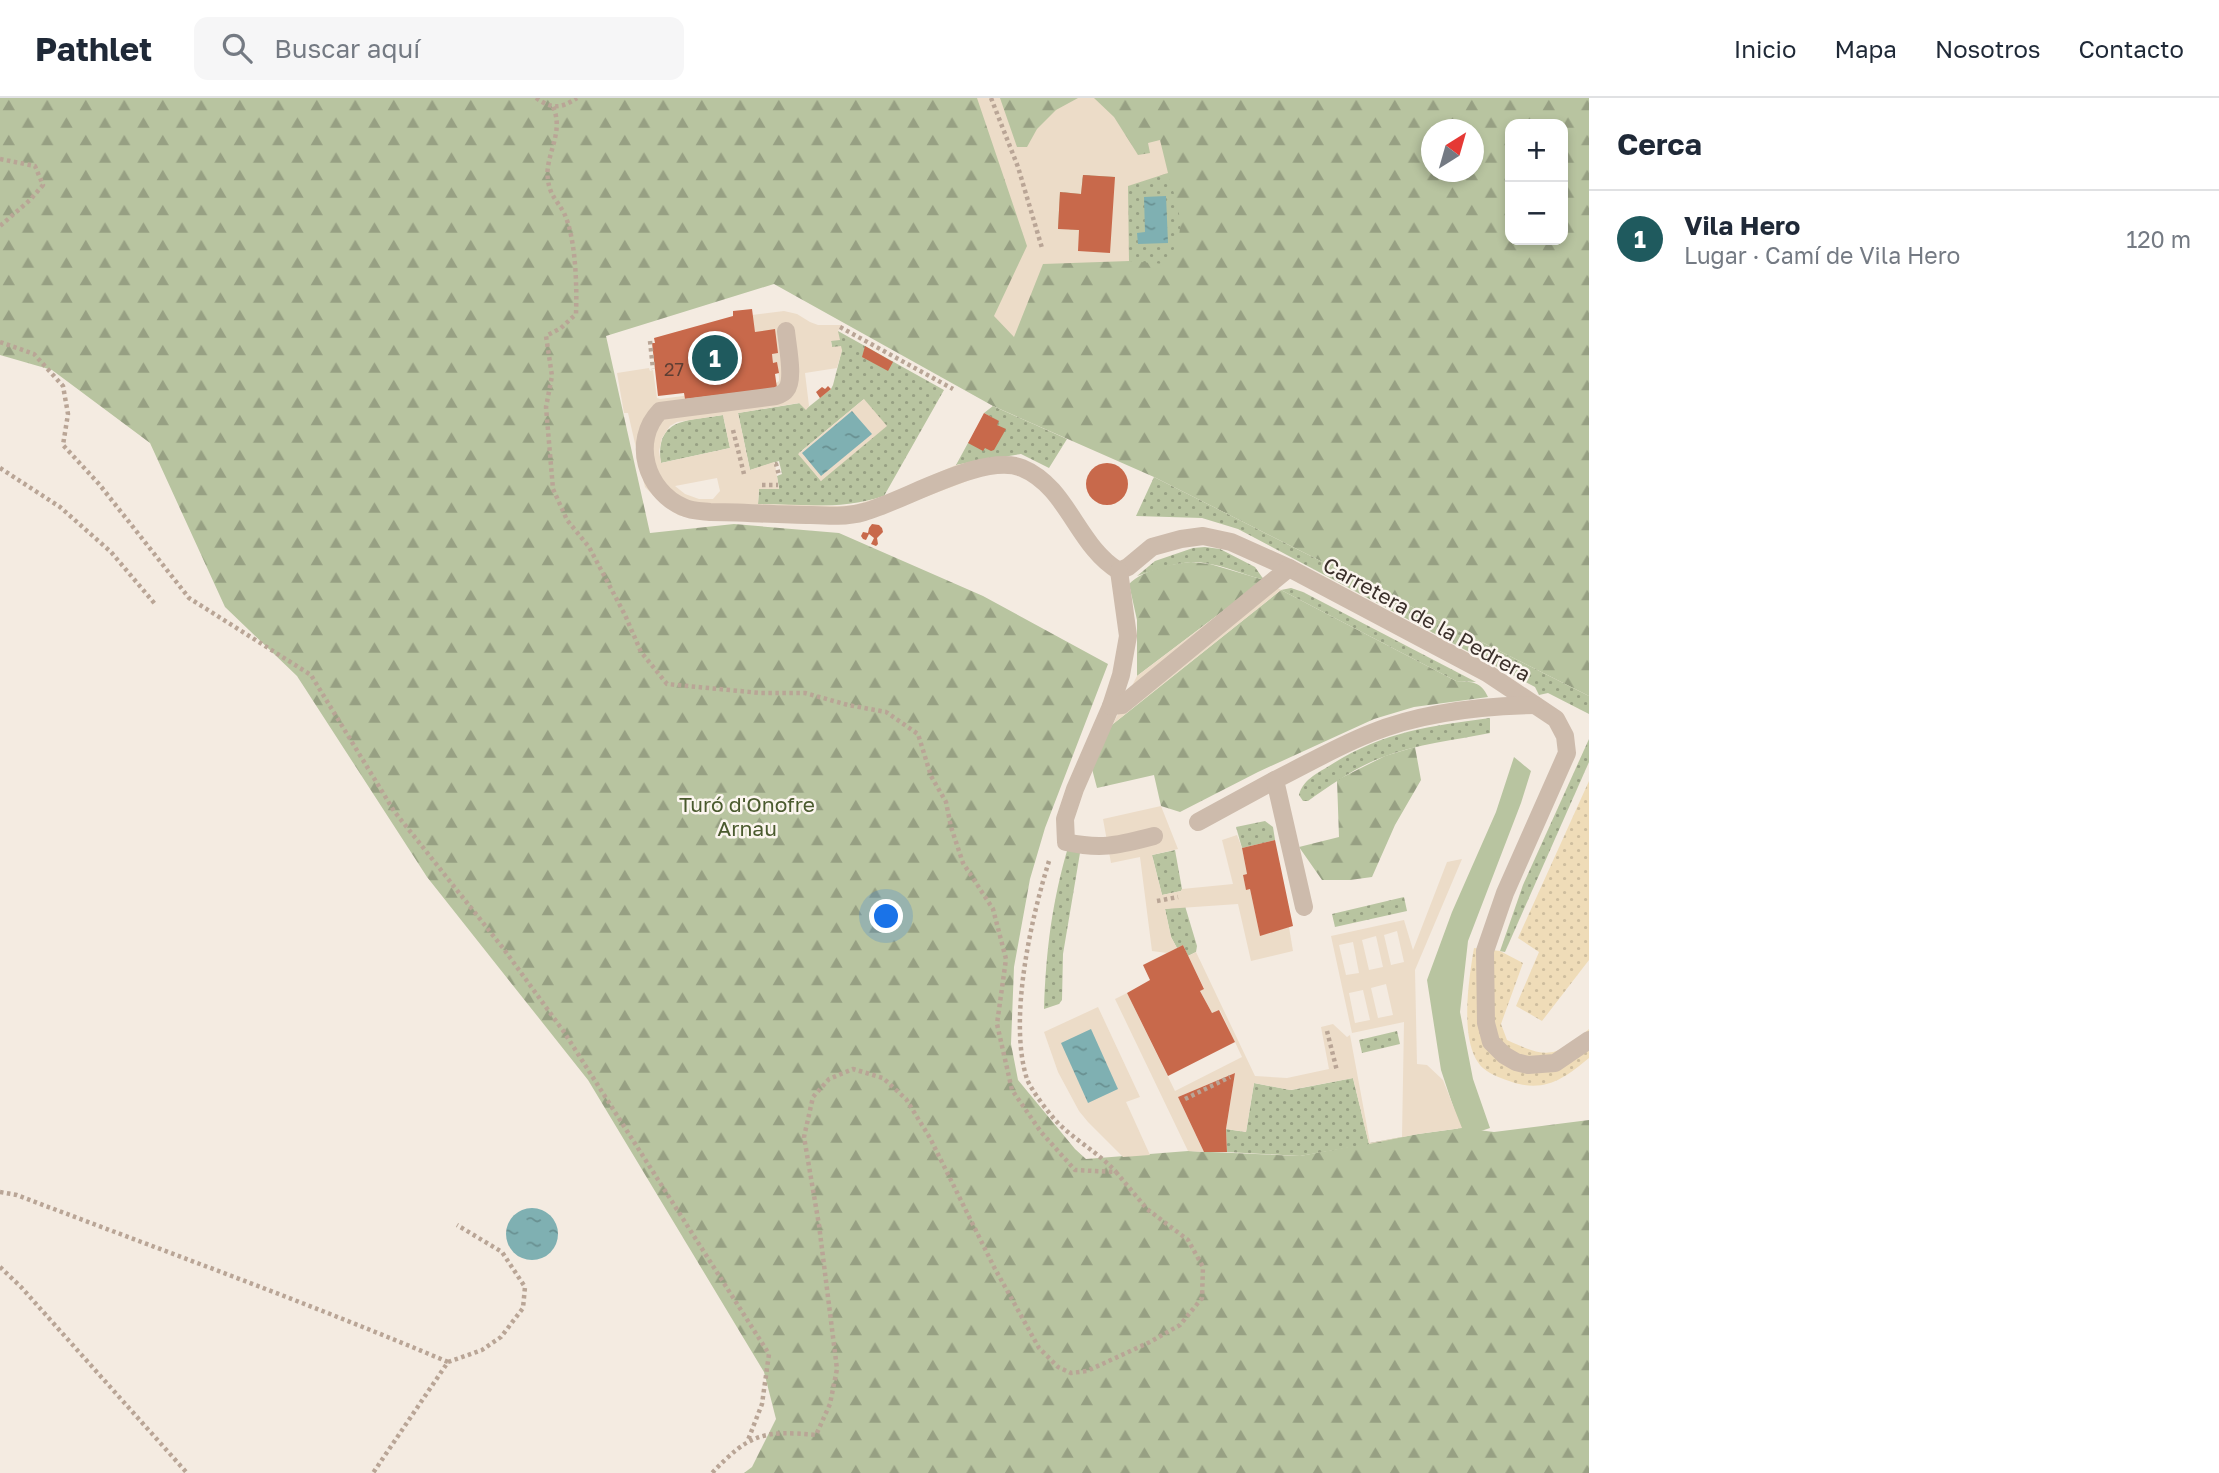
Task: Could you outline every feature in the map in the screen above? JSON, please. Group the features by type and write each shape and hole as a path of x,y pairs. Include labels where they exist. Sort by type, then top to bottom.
{"street":[{"path":"786,331 790,373 786,392 776,396 660,411 653,418 644,445 650,475 657,486 672,501 692,510 842,516 865,512 976,469 1011,465 1037,476 1055,493 1096,553 1119,571 1128,636 1121,675 1111,706 1065,819 1066,842 1091,847 1114,846 1154,836"},
{"name":"Carretera de la Pedrera","path":"1119,571 1152,547 1181,539 1203,536 1231,542 1289,568 1487,673 1556,719 1565,736 1567,753 1505,893 1485,951 1486,1023 1490,1042 1504,1055 1528,1066 1555,1063 1589,1040"},
{"path":"1111,706 1122,705 1289,568"},
{"path":"1198,822 1319,756 1374,732 1426,716 1493,706 1535,705"},
{"path":"1275,780 1304,907"}],"path":[{"path":"536,98 553,107 566,106 577,98"},
{"path":"991,98 1018,167 1042,248"},
{"path":"553,107 559,119 547,177 552,196 564,214 570,234 578,286 576,314 561,328 546,336 552,376 546,407 551,477 566,520 589,547 641,652 667,684 760,694 805,693 886,712 918,734 930,776 946,802 963,863 993,909 1006,958 997,1024 1012,1090 1041,1132 1075,1170 1116,1172"},
{"path":"0,159 35,166 43,185 0,226"},
{"path":"840,327 953,389"},
{"path":"649,341 653,369"},
{"path":"0,342 34,354 63,386 68,414 63,445 99,484 188,598 311,675 394,811 503,948 564,1032 769,1353 762,1404 748,1440"},
{"path":"733,430 744,474"},
{"path":"775,464 779,475"},
{"path":"0,468 60,507 111,552 155,604"},
{"path":"760,486 778,485"},
{"path":"712,1473 730,1453 748,1440 770,1434 816,1435 830,1404 837,1369 819,1225 804,1137 813,1097 829,1079 853,1069 883,1078 906,1099 930,1138 994,1267 1039,1348 1058,1367 1071,1373 1087,1371 1150,1342 1180,1325 1202,1298 1203,1267 1188,1240 1147,1209 1103,1158 1058,1123 1028,1081 1019,1035 1024,974 1042,882 1053,847 1066,842"},
{"path":"1157,901 1178,897"},
{"path":"1327,1031 1337,1071"},
{"path":"1185,1099 1230,1077"},
{"path":"0,1192 17,1195 211,1268 368,1328 448,1362"},
{"path":"373,1473 448,1362 482,1350 501,1337 523,1308 525,1287 502,1252 457,1225"},
{"path":"0,1267 21,1287 187,1473"}],"green space":[{"name":"Turó d'Onofre Arnau","path":"0,98 1589,98 1589,696 1154,477 993,406 774,284 606,336 650,533 734,524 839,533 983,596 1108,664 1045,828 1030,879 1014,967 1011,1044 1018,1080 1086,1159 1188,1151 1300,1156 1462,1128 1494,1132 1589,1120 1589,1473 744,1473 752,1467 776,1419 764,1372 588,1080 427,877 297,676 225,607 150,443 52,370 0,355"},
{"path":"1168,173 1180,220 1177,241 1164,264 1129,261 1128,186"},
{"path":"838,331 944,390 884,496 837,505 758,504 759,489 779,489 777,476 782,474 779,461 750,470 738,413 800,403 806,409 833,385 842,350 832,347 831,341","holes":["864,399 821,481 799,453"]},
{"path":"993,406 1067,439 1049,468 1021,454 956,465 968,443 998,421 984,413"},
{"path":"723,415 730,448 661,463 663,437 669,429 686,421"},
{"path":"1154,477 1589,696 1589,714 1548,693 1539,695 1535,687 1238,529 1202,518 1136,516"},
{"path":"1193,548 1220,549 1255,567 1264,580 1220,566 1192,562 1171,565 1137,576 1155,561"},
{"path":"1191,562 1210,564 1264,580 1137,676 1137,620 1129,584 1158,568"},
{"path":"1291,588 1476,682 1456,681 1281,590"},
{"path":"1281,590 1456,681 1479,685 1488,697 1414,707 1374,719 1258,772 1180,812 1161,806 1154,775 1097,788 1092,769 1103,737 1113,724"},
{"path":"1490,718 1490,733 1396,753 1354,771 1308,801 1303,801 1299,795 1307,781 1315,775 1368,745 1406,732"},
{"path":"1589,739 1589,762 1505,952 1500,951 1523,885"},
{"path":"1415,747 1421,780 1395,825 1372,877 1322,880 1299,847 1339,837 1337,780 1385,756"},
{"path":"1514,757 1531,771 1468,941 1460,1012 1473,1079 1490,1128 1460,1138 1441,1070 1427,980 1452,912 1496,812"},
{"path":"1265,821 1273,827 1275,840 1242,848 1236,827"},
{"path":"1069,844 1081,847 1063,954 1062,1000 1059,1004 1044,1009 1051,926"},
{"path":"1175,850 1182,889 1162,895 1152,855"},
{"path":"1404,897 1407,911 1335,927 1332,914"},
{"path":"1185,906 1197,946 1196,952 1188,956 1183,945 1177,948 1171,937 1165,909"},
{"path":"1397,1031 1400,1044 1362,1053 1359,1040"},
{"path":"1353,1078 1369,1144 1300,1156 1227,1152 1226,1129 1246,1132 1254,1083 1291,1090"}],"sand":[{"path":"1589,781 1589,960 1542,1021 1516,1006 1539,952 1518,938"},
{"path":"1474,948 1500,951 1523,963 1501,1024 1507,1040 1531,1050 1550,1052 1567,1046 1589,1029 1589,1058 1554,1082 1535,1086 1508,1081 1483,1068 1470,1044 1468,1028 1468,993"}],"shaded area":[{"path":"977,98 1000,98 1017,147 1027,147 1037,129 1056,110 1078,98 1094,98 1114,117 1138,155 1150,153 1148,143 1160,140 1168,173 1128,186 1129,261 1043,264 1014,337 994,316 1027,246","holes":["1083,175 1115,177 1079,230 1058,228 1060,192 1081,194"]},
{"path":"784,311 797,314 818,325 842,325 838,331 840,340 831,341 832,347 841,346 842,350 837,368 805,373 809,406 806,410 799,403 738,413 750,470 774,462 775,464 779,489 759,489 758,504 854,505 884,496 956,465 975,461 978,477 862,521 845,524 678,515 645,487 628,413 624,413 617,373 649,368 650,371 653,370 657,398 660,399 775,384 779,377 777,363 773,363 770,333 755,334 752,315","holes":["723,415 730,448 661,463 659,451 662,438 670,426 677,422","717,478 720,491 713,499 699,499 685,494 675,486"]},
{"path":"864,399 887,426 821,481 798,454"},
{"path":"1264,580 1281,590 1113,724 1137,676"},
{"path":"1161,806 1178,849 1152,855 1162,895 1182,889 1233,884 1222,840 1237,835 1247,874 1243,875 1246,889 1250,889 1260,935 1289,927 1293,951 1251,961 1238,904 1165,909 1171,937 1177,948 1167,953 1152,951 1140,857 1111,863 1103,819"},
{"path":"1462,859 1415,970 1417,1064 1427,1065 1443,1080 1462,1128 1369,1144 1353,1078 1290,1090 1254,1083 1246,1132 1226,1129 1235,1073 1178,1097 1204,1152 1188,1151 1115,999 1127,993 1175,1091 1242,1057 1220,1010 1212,1013 1200,991 1204,988 1188,956 1196,952 1255,1076 1287,1078 1329,1069 1321,1027 1333,1024 1347,1037 1350,1035 1370,1143 1402,1137 1404,1022 1352,1033 1331,936 1404,920 1413,950 1447,862","holes":["1397,931 1404,962 1391,965 1384,935","1376,936 1383,967 1369,970 1362,940","1353,942 1359,973 1346,975 1339,945","1386,984 1393,1015 1378,1018 1371,988","1363,990 1370,1020 1355,1023 1349,993"]},
{"path":"1098,1007 1140,1097 1126,1102 1150,1155 1123,1157 1079,1111 1058,1072 1044,1032"}],"water":[{"path":"1166,196 1168,243 1138,244 1137,233 1145,232 1144,197"},
{"path":"852,411 872,434 821,476 802,453"},
{"path":"1091,1029 1118,1089 1088,1103 1061,1043"},
{"path":"532,1208 542,1210 550,1216 556,1224 556,1244 550,1252 542,1258 532,1260 522,1258 514,1252 508,1244 506,1234 508,1224 514,1216 522,1210"}],"building":[{"path":"1083,175 1115,177 1110,253 1078,251 1079,230 1058,229 1060,192 1081,194"},
{"path":"752,309 755,332 775,329 778,353 772,354 773,363 777,362 779,373 775,374 777,388 685,399 684,393 658,396 652,343 655,343 654,338 733,316 733,311"},
{"path":"865,346 893,362 888,371 862,357"},
{"path":"828,386 831,389 820,398 816,392"},
{"path":"984,413 999,421 997,425 1006,429 991,451 985,448 983,451 968,443"},
{"path":"1107,463 1122,469 1128,484 1122,499 1107,505 1092,499 1086,484 1092,469"},
{"path":"872,524 879,525 883,532 877,538 876,546 871,544 874,538 869,534 866,540 861,536 863,532 868,533"},
{"path":"1275,840 1293,926 1260,936 1250,889 1246,890 1243,875 1247,874 1242,848"},
{"path":"1183,945 1204,989 1200,991 1212,1013 1219,1010 1235,1042 1168,1076 1127,993 1150,980 1143,965"},
{"path":"1235,1073 1226,1129 1227,1152 1204,1152 1178,1097"}],"place":[{"name":"Vila Hero","path":"715,358"}]}
